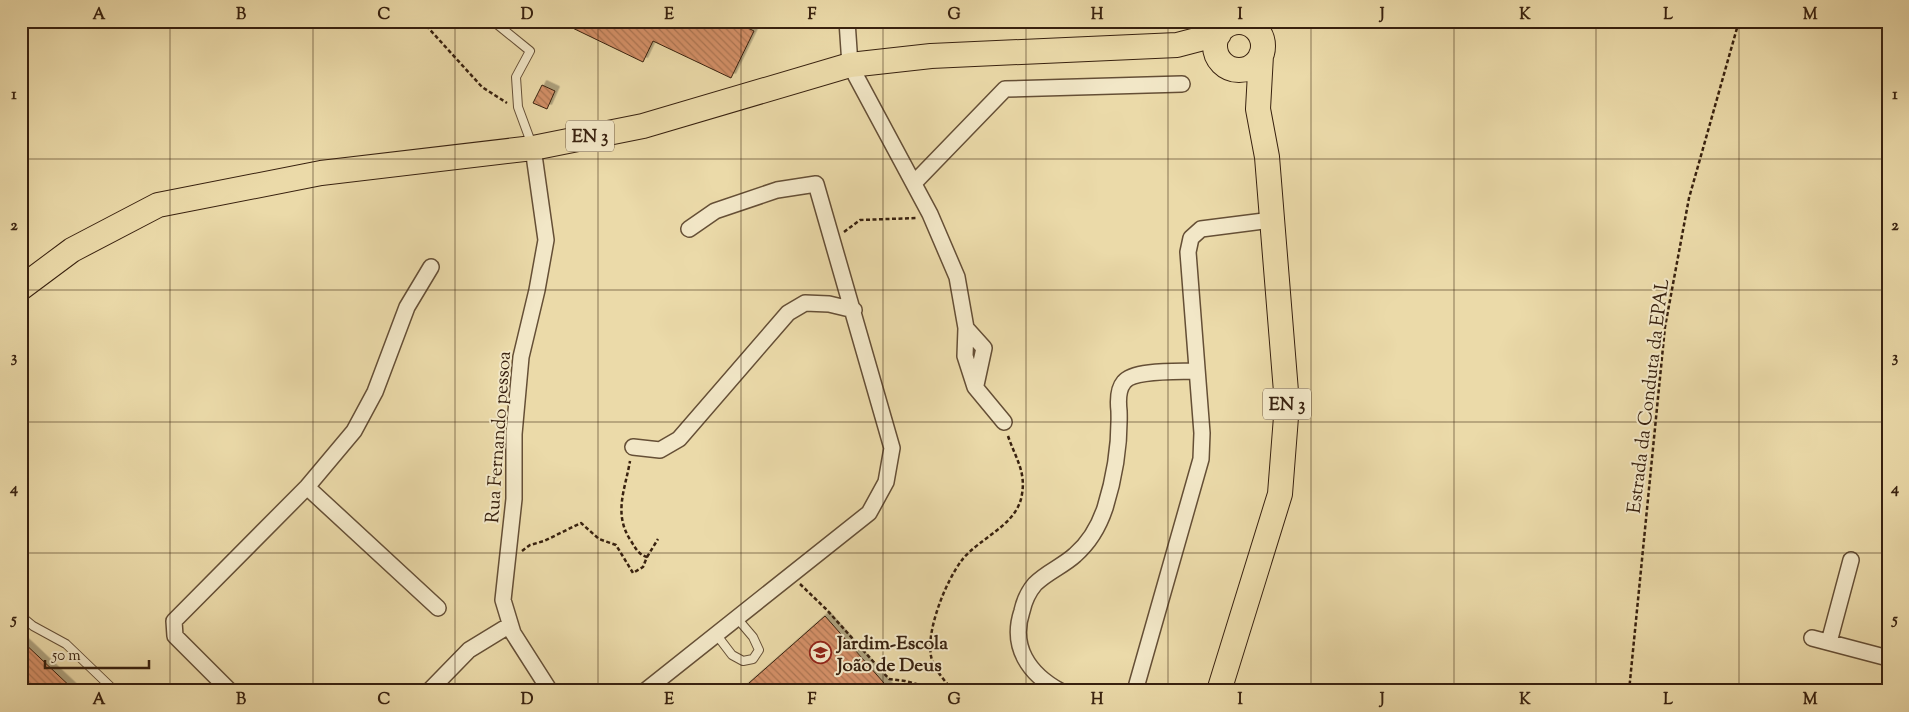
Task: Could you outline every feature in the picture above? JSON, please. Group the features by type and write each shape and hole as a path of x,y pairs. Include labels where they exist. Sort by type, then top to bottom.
{"main road":[{"path":"1228,65 1251,67 1262,39 1250,24 1230,26"},
{"name":"EN 3","path":"21,288 72,250 158,205 321,173 533,148 643,126 850,65 931,56 1177,45 1230,26"},
{"name":"EN 3","path":"1230,26 1215,47 1258,109"},
{"name":"EN 3","path":"1220,691 1280,494 1287,404 1266,157 1258,109 1262,39"},
{"name":"EN 3","path":"1177,45 1228,65"}],"street":[{"path":"847,21 850,65 930,214 957,277 966,328 965,356 975,387 1004,422"},
{"path":"914,183 1005,89 1182,84"},
{"name":"Rua Fernando pessoa","path":"533,148 546,240 537,290 521,357 514,434 514,499 503,600 513,633 550,691"},
{"path":"645,691 869,513 886,482 892,448 854,310 816,184 777,190 715,211 689,230"},
{"path":"1135,691 1201,459 1202,433 1188,252 1191,238 1201,229 1272,220"},
{"path":"230,691 175,636 174,621 307,487 354,431 375,392 407,307 431,267"},
{"path":"633,447 660,450 679,439 788,313 805,303 829,304 854,310"},
{"path":"1060,691 1046,683 1030,666 1020,649 1018,623 1024,602 1034,585 1048,573 1075,556 1094,534 1105,507 1116,463 1120,439 1118,397 1124,382 1134,374 1197,372"},
{"path":"307,487 438,608"},
{"path":"1829,642 1851,560"},
{"path":"428,691 468,650 510,625"},
{"path":"1812,638 1888,658"}],"lane":[{"path":"493,21 530,51 516,77 518,107 533,148"},
{"path":"21,616 32,626 66,644 115,691"},
{"path":"716,634 732,655 743,661 753,659 758,650 753,637 736,618"}],"path":[{"path":"422,21 482,87 509,104"},
{"name":"Estrada da Conduta da EPAL","path":"1629,691 1665,327 1689,198 1739,21"},
{"path":"833,240 860,220 913,220 930,214"},
{"path":"954,691 937,670 931,658 930,645 938,607 948,583 962,559 1015,512 1022,495 1023,473 1013,451 1004,422"},
{"path":"633,447 622,501 621,518 625,532 639,554 648,557"},
{"path":"507,563 530,545 544,541 581,523 599,539 616,545 633,573 643,567 658,540"},
{"path":"790,574 826,609 889,679 905,680 943,691"}],"building":[{"path":"558,21 734,21 754,31 731,78 653,41 643,62"},
{"path":"542,85 555,91 547,109 533,103"},
{"name":"Jardim-Escola João de Deus","path":"825,616 891,691 740,691"},
{"path":"21,640 75,691 21,691"}],"place":[{"name":"Jardim-Escola João de Deus","path":"821,653"}]}
